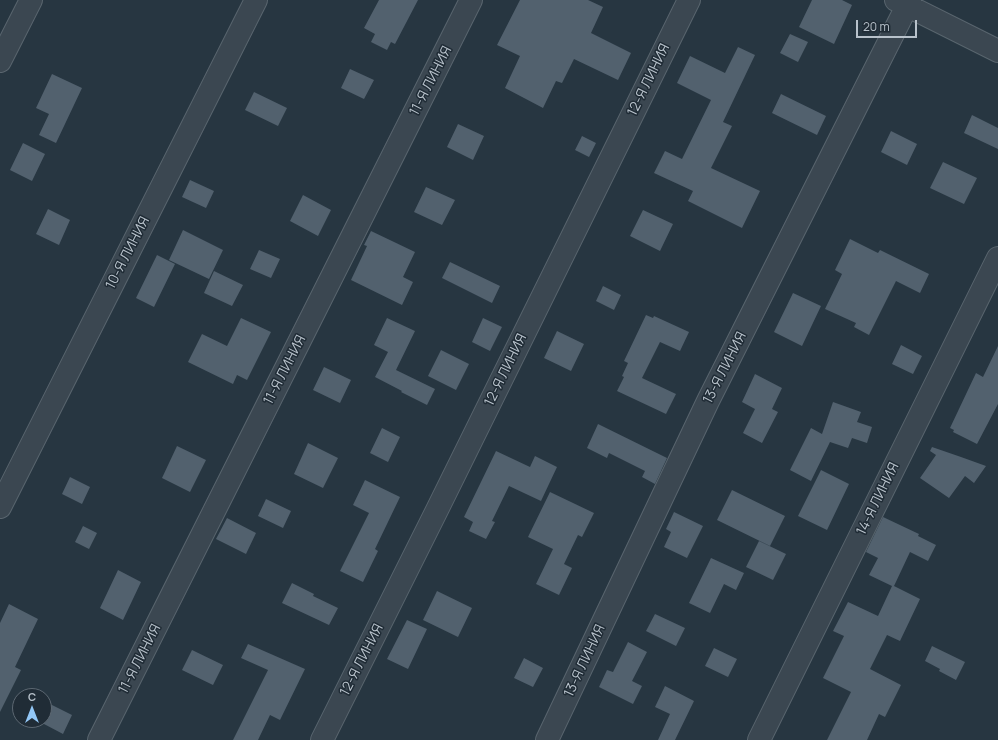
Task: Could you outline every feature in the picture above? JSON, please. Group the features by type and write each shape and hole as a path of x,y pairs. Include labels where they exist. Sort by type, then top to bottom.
{"street":[{"path":"0,61 31,0"},
{"name":"10-Я ЛИНИЯ","path":"0,507 256,0"},
{"name":"11-Я ЛИНИЯ","path":"99,740 471,0"},
{"name":"12-Я ЛИНИЯ","path":"322,740 689,0"},
{"path":"904,2 998,51"},
{"name":"13-Я ЛИНИЯ","path":"547,740 708,401 904,2"},
{"name":"14-Я ЛИНИЯ","path":"759,740 998,258"}],"building":[{"path":"379,0 418,0 395,44 391,42 387,50 371,42 375,34 364,28"},
{"path":"520,0 588,0 603,7 591,33 631,53 618,80 574,59 562,83 556,81 543,108 505,88 520,56 497,45"},
{"path":"812,0 842,0 852,5 834,44 799,27"},
{"path":"790,34 808,42 798,62 780,53"},
{"path":"738,47 755,55 723,122 732,126 711,168 760,191 742,228 688,201 693,191 654,173 665,151 682,159 711,100 677,83 690,56 725,73"},
{"path":"350,69 374,80 364,99 341,88"},
{"path":"52,74 82,88 56,143 39,135 49,114 36,108"},
{"path":"254,92 287,108 278,126 245,110"},
{"path":"781,94 826,116 817,135 772,113"},
{"path":"972,115 998,128 998,149 964,133"},
{"path":"458,124 484,136 473,160 447,147"},
{"path":"891,131 917,144 907,165 881,152"},
{"path":"582,136 596,143 589,157 575,150"},
{"path":"23,143 45,154 32,181 10,170"},
{"path":"943,162 977,178 964,204 930,188"},
{"path":"190,180 214,191 206,208 182,197"},
{"path":"426,187 455,200 442,225 414,212"},
{"path":"303,195 331,210 318,236 290,221"},
{"path":"48,209 70,220 59,245 36,234"},
{"path":"643,210 673,224 660,251 630,236"},
{"path":"183,230 223,250 209,279 169,260"},
{"path":"371,231 415,252 403,277 413,282 402,305 351,280 367,246 364,245"},
{"path":"850,239 878,253 880,250 929,274 920,293 896,281 869,335 854,327 856,323 825,309 842,274 835,270"},
{"path":"259,250 280,259 271,278 250,269"},
{"path":"157,255 175,264 154,307 136,298"},
{"path":"450,262 500,286 492,303 442,278"},
{"path":"214,271 243,285 232,306 204,293"},
{"path":"603,286 621,295 614,310 596,301"},
{"path":"793,293 821,306 802,346 774,332"},
{"path":"646,315 653,318 654,316 689,332 680,351 660,342 642,378 676,394 666,414 617,391 624,377 622,376 628,363 624,361"},
{"path":"241,318 271,332 247,380 237,375 233,384 188,362 202,334 227,346"},
{"path":"387,318 415,331 396,370 435,389 427,405 375,377 388,352 374,345"},
{"path":"483,318 502,327 490,351 472,342"},
{"path":"557,331 584,344 571,371 544,358"},
{"path":"901,345 922,356 913,374 892,364"},
{"path":"998,346 998,404 977,444 953,432 954,430 950,428 976,373 983,377"},
{"path":"441,350 469,364 456,390 428,376"},
{"path":"324,367 351,380 340,403 313,390"},
{"path":"755,374 782,388 772,409 778,412 762,443 743,433 755,409 742,402"},
{"path":"833,402 861,412 857,422 872,427 867,443 852,438 848,448 830,442 811,481 790,470 811,428 822,434"},
{"path":"598,424 667,458 655,484 642,477 645,471 609,453 607,458 587,448"},
{"path":"382,428 400,437 388,462 370,453"},
{"path":"308,443 338,458 323,488 294,474"},
{"path":"177,446 206,460 190,492 162,478"},
{"path":"932,447 986,466 974,483 965,476 949,498 920,478 936,455 930,451"},
{"path":"496,451 530,467 535,456 557,467 541,501 509,486 492,521 495,522 486,539 469,531 473,522 464,517"},
{"path":"821,470 849,484 827,530 798,516"},
{"path":"70,477 90,487 82,504 62,494"},
{"path":"365,480 400,497 375,549 378,551 363,582 340,571 369,513 353,505"},
{"path":"732,490 785,516 770,546 717,520"},
{"path":"550,492 594,513 582,537 578,535 564,564 572,568 559,595 536,584 553,549 528,537"},
{"path":"266,499 291,511 283,528 258,516"},
{"path":"674,512 703,526 687,558 664,547 671,532 666,529"},
{"path":"883,517 919,534 918,536 936,545 928,561 910,552 894,586 920,599 900,641 887,635 870,669 901,685 885,717 879,714 867,740 827,740 851,692 823,678 844,636 833,631 848,602 878,616 892,586 869,575 878,558 866,552"},
{"path":"227,518 256,533 246,554 216,539"},
{"path":"83,526 97,533 89,549 75,542"},
{"path":"759,541 786,554 773,580 746,567"},
{"path":"711,558 744,573 736,590 724,584 710,613 689,603"},
{"path":"118,570 141,582 123,620 100,608"},
{"path":"292,583 314,594 313,596 338,608 329,625 282,603"},
{"path":"437,591 472,608 458,637 423,620"},
{"path":"9,604 38,619 15,667 21,670 0,712 0,623"},
{"path":"655,614 685,628 676,646 646,631"},
{"path":"407,620 427,629 408,669 387,659"},
{"path":"628,642 647,652 632,681 642,686 633,704 599,687 607,670 613,672"},
{"path":"248,644 305,669 280,720 270,715 258,740 233,740 268,670 241,658"},
{"path":"932,646 965,662 956,680 939,671 940,669 925,661"},
{"path":"714,648 737,659 728,677 705,666"},
{"path":"192,650 223,665 213,685 182,670"},
{"path":"524,658 543,668 533,687 514,678"},
{"path":"665,686 694,701 675,740 658,740 670,714 655,707"},
{"path":"52,705 72,715 63,734 52,728"}]}
